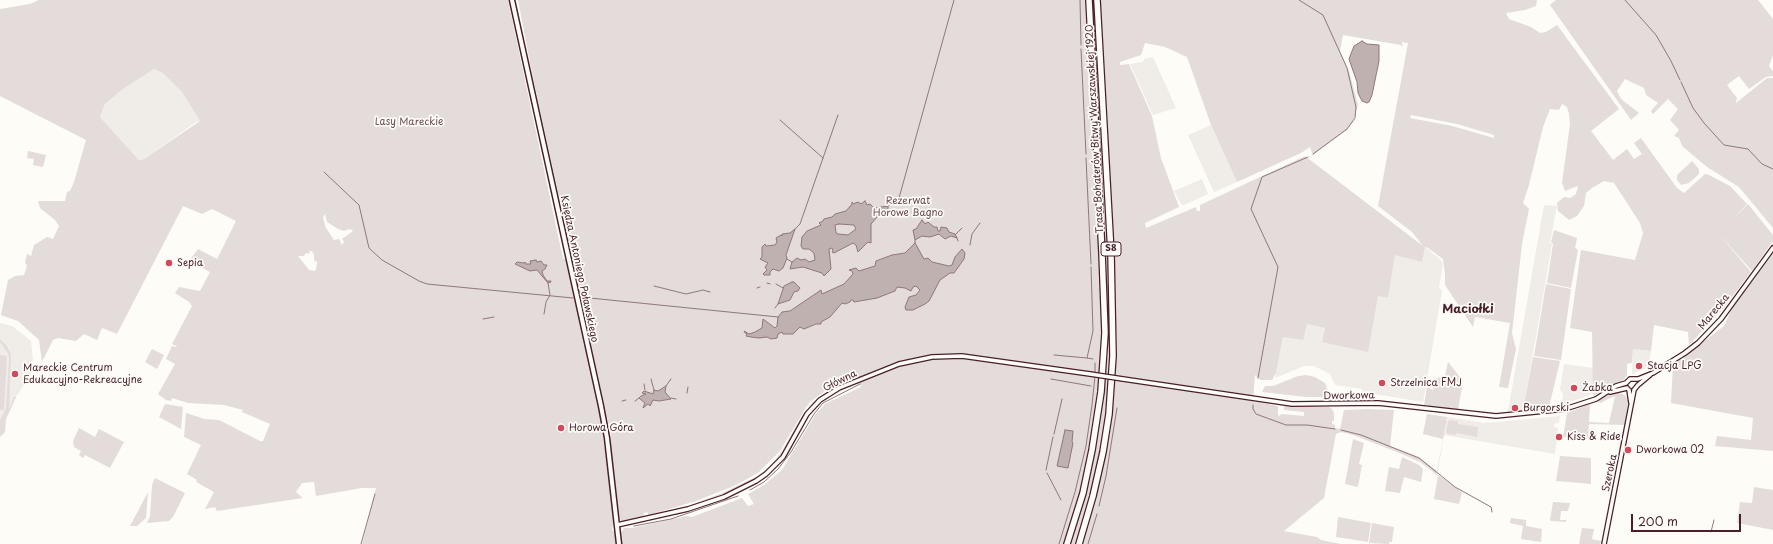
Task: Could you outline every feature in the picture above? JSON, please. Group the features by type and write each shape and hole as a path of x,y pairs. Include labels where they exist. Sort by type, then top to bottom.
{"highway":[{"name":"Trasa Bohaterów Bitwy Warszawskiej 1920","path":"1067,544 1083,493 1092,450 1101,392 1104,312 1089,0"},
{"name":"Trasa Bohaterów Bitwy Warszawskiej 1920","path":"1079,544 1093,496 1109,414 1113,344 1111,253 1097,0"}],"main road":[{"name":"Księdza Antoniego Poławskiego","path":"512,0 601,406 607,438 619,544"}],"street":[{"name":"Marecka","path":"1638,385 1653,373 1686,353 1710,331 1773,248"},
{"name":"Główna","path":"617,525 688,509 724,496 756,481 766,474 783,456 807,414 820,400 839,388 899,364 932,357 962,356 1090,374"},
{"name":"Marecka","path":"1635,380 1653,373"},
{"name":"Dworkowa","path":"1090,374 1280,403 1311,405 1378,403 1496,416 1565,409 1589,402 1607,393 1616,386 1626,383"},
{"path":"1630,379 1635,380 1638,385 1634,390 1628,389 1626,383 1630,379"},
{"name":"Dworkowa","path":"1607,393 1628,389"},
{"name":"Szeroka","path":"1628,389 1632,406"},
{"name":"Szeroka","path":"1604,544 1634,390"}],"shaded area":[{"path":"1362,41 1367,44 1379,45 1379,61 1372,95 1367,103 1362,101 1358,93 1357,82 1349,59 1354,46"},
{"path":"1153,57 1176,108 1153,115 1130,64 1143,62 1144,59"},
{"path":"154,69 163,73 182,92 200,121 196,122 144,159 139,160 100,117 105,104 123,89"},
{"path":"1211,125 1237,182 1214,192 1188,135"},
{"path":"1202,179 1208,194 1184,205 1181,204 1174,191"},
{"path":"865,201 867,205 870,204 874,208 888,206 887,214 879,215 871,224 871,243 868,242 858,252 856,245 853,243 834,253 832,252 832,248 829,249 831,269 824,276 822,273 803,267 790,269 792,262 797,258 801,260 805,259 809,262 815,260 814,253 809,249 803,249 801,246 802,237 807,231 821,225 819,223 824,219 846,211 852,202 853,204 858,202 861,204","holes":["835,225 854,225 856,229 848,235 836,233"]},
{"path":"1544,205 1557,206 1550,243 1552,244 1523,411 1508,411"},
{"path":"922,220 925,224 928,222 934,227 937,227 938,231 940,231 941,227 947,228 949,232 955,234 957,238 951,236 945,239 939,234 930,237 922,236 915,240 913,230 916,229"},
{"path":"795,229 783,268 779,271 773,269 770,272 770,275 764,275 763,274 767,270 765,267 768,263 760,259 762,257 762,247 765,244 766,246 775,245 777,242 776,238 781,235 782,236 782,234 790,233"},
{"path":"915,243 924,259 928,258 932,262 949,266 952,265 955,257 962,249 965,253 964,259 954,273 950,273 940,280 929,301 925,304 913,310 906,310 905,307 909,297 916,295 920,290 916,286 913,287 911,291 905,288 897,287 895,291 877,298 854,302 851,300 845,304 842,303 830,317 821,322 821,324 816,324 804,329 800,327 793,334 783,334 782,332 778,334 777,338 771,339 767,337 759,338 746,336 747,334 744,331 749,334 762,328 763,319 775,328 777,326 778,317 782,312 790,311 821,290 822,294 844,284 853,274 852,271 849,270 856,268 859,271 875,266 876,261 892,255 905,253"},
{"path":"1425,247 1441,260 1443,265 1439,287 1442,291 1423,402 1362,392 1362,389 1335,385 1330,374 1314,366 1304,366 1275,378 1283,337 1307,324 1325,328 1323,342 1379,296 1388,298 1395,254"},
{"path":"536,260 537,262 541,261 544,265 547,265 542,271 547,281 551,282 548,283 537,270 530,271 515,264 517,262 525,262 526,264 531,264 530,261"},
{"path":"792,282 800,288 798,291 794,292 790,300 778,304 784,286"},
{"name":"Mareckie Centrum Edukacyjno-Rekreacyjne","path":"0,323 12,326 31,341 33,360 30,376 16,397 6,419 0,427"},
{"path":"1633,349 1651,351 1649,367 1632,374"},
{"path":"1564,364 1593,368 1593,394 1562,405 1563,394 1560,390"},
{"path":"666,386 665,392 671,399 659,401 653,400 650,406 648,404 643,408 645,403 639,398 646,394 642,393 644,391 653,394 654,390 658,391"},
{"path":"1560,416 1559,423 1555,423 1554,427 1558,428 1555,454 1444,435 1447,417 1485,423"},
{"path":"1065,430 1073,431 1073,443 1068,468 1057,466"}],"green space":[{"name":"Lasy Mareckie","path":"39,0 508,0 560,245 563,258 567,260 599,410 614,518 612,530 615,532 617,544 362,544 376,488 362,488 316,496 314,482 302,483 296,492 303,498 217,511 215,507 205,509 214,492 196,482 197,480 187,474 201,445 184,437 186,413 205,419 219,420 260,441 263,441 270,424 242,412 243,410 224,405 188,403 172,398 171,401 166,400 158,394 175,364 166,359 172,346 177,346 172,344 192,306 189,302 175,293 179,287 200,291 210,272 189,261 198,249 217,259 236,221 212,209 202,214 183,206 117,334 102,328 97,340 84,334 76,341 58,338 53,340 42,362 39,340 18,321 1,315 8,280 15,276 24,275 27,266 25,262 27,254 31,256 34,245 47,237 53,239 59,226 55,220 40,208 38,201 65,201 67,192 70,191 74,182 86,140 0,96 0,9 30,4","holes":["154,69 163,73 182,92 200,121 144,159 139,160 100,117 105,104 123,89","325,214 327,222 338,229 344,231 350,229 353,231 342,239 344,242 342,245 339,239 334,240 326,228 323,217","310,250 314,254 314,260 317,262 316,270 314,271 309,270 298,256 304,256 306,253 309,254"]},
{"name":"Rezerwat Horowe Bagno","path":"518,0 1537,0 1536,6 1525,10 1506,13 1509,19 1531,27 1540,33 1546,32 1557,25 1619,109 1591,131 1613,160 1627,149 1634,159 1642,154 1634,143 1641,138 1677,188 1684,193 1705,174 1730,186 1747,204 1734,218 1748,204 1773,235 1773,241 1752,271 1718,233 1751,272 1722,310 1689,345 1688,332 1654,325 1651,351 1633,349 1632,363 1627,364 1627,376 1622,381 1593,396 1592,332 1570,328 1581,250 1635,260 1643,233 1640,223 1614,183 1604,181 1592,188 1586,193 1584,206 1577,216 1569,220 1558,211 1557,203 1564,197 1570,198 1576,194 1578,186 1565,191 1562,183 1570,124 1567,107 1562,104 1559,110 1550,109 1543,127 1529,185 1523,203 1529,209 1522,244 1512,333 1516,349 1508,388 1499,387 1510,323 1475,317 1473,327 1445,285 1443,259 1425,247 1422,262 1395,255 1388,298 1378,296 1368,352 1322,342 1325,328 1307,324 1303,340 1283,337 1276,373 1272,380 1260,380 1255,375 1253,401 1278,406 1279,416 1282,414 1304,416 1304,412 1284,410 1284,406 1329,407 1334,413 1334,421 1332,421 1332,424 1335,425 1335,428 1340,429 1344,410 1394,410 1390,446 1419,457 1437,471 1443,439 1423,434 1427,414 1447,417 1437,475 1420,462 1397,452 1353,435 1341,432 1336,434 1324,498 1284,531 1317,537 1321,540 1341,544 622,544 621,533 624,528 632,528 687,516 692,517 742,498 748,506 754,504 748,494 764,485 782,470 815,415 825,404 861,387 858,379 830,391 816,401 804,415 780,456 768,470 756,478 712,499 682,509 652,516 680,509 720,494 760,475 772,464 782,451 800,419 813,402 830,390 857,378 857,376 830,387 810,402 780,451 758,473 734,486 696,501 649,515 647,512 644,513 643,518 624,522 620,520 610,441 611,435 532,73","holes":["1343,35 1401,45 1403,47 1402,42 1408,43 1378,206 1412,232 1423,246 1305,156 1200,205 1200,211 1197,211 1196,207 1146,228 1145,223 1179,207 1161,158 1152,116 1129,64 1120,65 1120,62 1141,55 1145,43 1165,47 1187,57 1211,125 1237,182 1301,153 1310,147 1313,155 1347,130 1353,122 1358,105 1349,71 1340,51","1411,115 1457,124 1494,135 1494,138 1452,126 1410,118"]},
{"path":"1556,0 1758,0 1773,19 1773,55 1769,66 1773,71 1773,76 1766,77 1749,89 1739,76 1727,85 1737,98 1736,103 1767,78 1773,78 1773,228 1739,187 1707,167 1682,146 1679,138 1674,136 1679,130 1670,120 1678,109 1668,99 1653,114 1651,111 1658,103 1646,95 1644,88 1625,79 1617,91 1621,99 1639,113 1631,120 1550,5"},
{"path":"28,151 46,155 43,167 33,165 34,159 27,158"},
{"path":"1692,161 1699,169 1699,174 1689,183 1681,185 1677,180 1677,175"},
{"path":"1554,230 1577,238 1575,248 1578,250 1571,288 1547,283 1553,244 1551,242"},
{"path":"1773,251 1773,451 1715,446 1717,436 1751,440 1753,418 1671,403 1673,365 1724,326 1733,306"},
{"path":"1546,284 1571,289 1561,360 1534,356"},
{"path":"0,339 6,345 11,354 9,409 14,397 16,397 6,419 5,432 0,437 0,420 6,408 9,359 8,353 0,342"},
{"path":"152,349 164,355 157,369 145,362"},
{"path":"0,355 7,356 4,410 0,410"},
{"path":"1533,357 1560,361 1549,407 1523,410"},
{"path":"1448,362 1463,381 1458,410 1424,405 1427,387 1433,390 1435,379 1445,376"},
{"path":"1306,375 1315,377 1325,383 1328,397 1306,397 1262,392 1265,386 1273,386 1298,376"},
{"path":"1619,390 1619,393 1625,395 1628,401 1626,425 1589,424 1588,437 1563,437 1567,413 1590,404 1589,422 1609,423 1615,396 1600,403 1598,400"},
{"path":"165,404 183,407 181,429 159,417"},
{"path":"1450,420 1458,421 1458,424 1478,427 1477,437 1457,433 1456,435 1448,434 1446,432 1448,422"},
{"path":"79,428 95,437 99,429 124,442 110,468 85,455 83,458 79,455 81,451 74,447 73,441"},
{"path":"1353,439 1364,443 1359,464 1362,465 1358,487 1345,484"},
{"path":"1560,456 1591,458 1591,484 1556,481"},
{"path":"1402,457 1419,465 1423,469 1421,482 1404,477 1400,493 1385,491 1389,467 1399,469"},
{"path":"1438,475 1462,492 1459,504 1434,499"},
{"path":"155,478 185,493 173,517 169,521 147,523 150,516 152,485"},
{"path":"1754,487 1773,490 1773,530 1737,523 1740,502 1752,503"},
{"path":"148,492 146,518 137,526 130,526"},
{"path":"1553,502 1570,503 1568,511 1561,511 1560,520 1566,520 1566,522 1550,520"},
{"path":"1338,517 1371,523 1368,542 1336,537"},
{"path":"1511,518 1526,520 1526,526 1542,529 1541,542 1521,539 1523,526 1510,523"},
{"path":"1372,523 1394,527 1392,542 1389,542 1389,544 1369,543"},
{"path":"1582,528 1594,529 1592,539 1601,541 1600,544 1579,544"}],"waterway":[{"path":"888,206 899,198 954,0"},
{"path":"1080,0 1081,45"},
{"path":"1299,0 1323,15 1347,68 1356,107 1355,118 1347,129 1313,154"},
{"path":"1625,0 1656,35 1680,80"},
{"path":"1081,49 1086,154"},
{"path":"1681,82 1693,108 1704,123 1724,145 1748,149 1762,164 1773,169"},
{"path":"795,229 800,224 838,115"},
{"path":"780,120 823,158"},
{"path":"1258,378 1278,267 1251,209 1262,177 1308,157"},
{"path":"1086,158 1091,264"},
{"path":"324,172 359,205 369,248 382,260 419,281 427,284 573,298"},
{"path":"970,245 972,234 980,223"},
{"path":"955,235 962,228"},
{"path":"787,259 792,262"},
{"path":"1091,267 1093,331 1087,358 1093,359"},
{"path":"544,314 546,302 550,295 548,283"},
{"path":"776,284 783,288"},
{"path":"654,286 686,294 703,290 710,292"},
{"path":"580,297 778,317"},
{"path":"775,308 778,304"},
{"path":"483,319 494,317"},
{"path":"1054,355 1087,358"},
{"path":"1095,363 1095,373"},
{"path":"1059,544 1075,492 1086,446 1095,376"},
{"path":"651,379 654,390"},
{"path":"666,386 671,379"},
{"path":"1051,379 1091,386"},
{"path":"644,384 645,390"},
{"path":"750,490 764,482 778,469 791,452 814,414 823,403 860,384"},
{"path":"687,393 688,387"},
{"path":"635,401 639,398"},
{"path":"671,398 676,399"},
{"path":"1054,434 1062,399"},
{"path":"622,401 626,400"},
{"path":"1253,405 1253,409 1256,414 1286,425 1307,425 1335,429"},
{"path":"1099,506 1106,476 1117,408"},
{"path":"1341,430 1361,435 1419,458 1455,487 1491,507 1492,512"},
{"path":"1046,470 1053,437"},
{"path":"1047,473 1061,500"},
{"path":"361,544 375,494"},
{"path":"634,526 671,519 738,496"},
{"path":"1088,544 1097,514"},
{"path":"1711,532 1714,520"}],"place":[{"name":"Sepia","path":"169,263"},
{"name":"Stacja LPG","path":"1639,366"},
{"name":"Mareckie Centrum Edukacyjno-Rekreacyjne","path":"15,374"},
{"name":"Strzelnica FMJ","path":"1382,383"},
{"name":"Żabka","path":"1574,388"},
{"name":"Burgorski","path":"1515,408"},
{"name":"Horowa Góra","path":"561,428"},
{"name":"Kiss & Ride","path":"1559,437"},
{"name":"Dworkowa 02","path":"1628,450"}],"district":[{"name":"Maciołki","path":"1468,310"}]}
